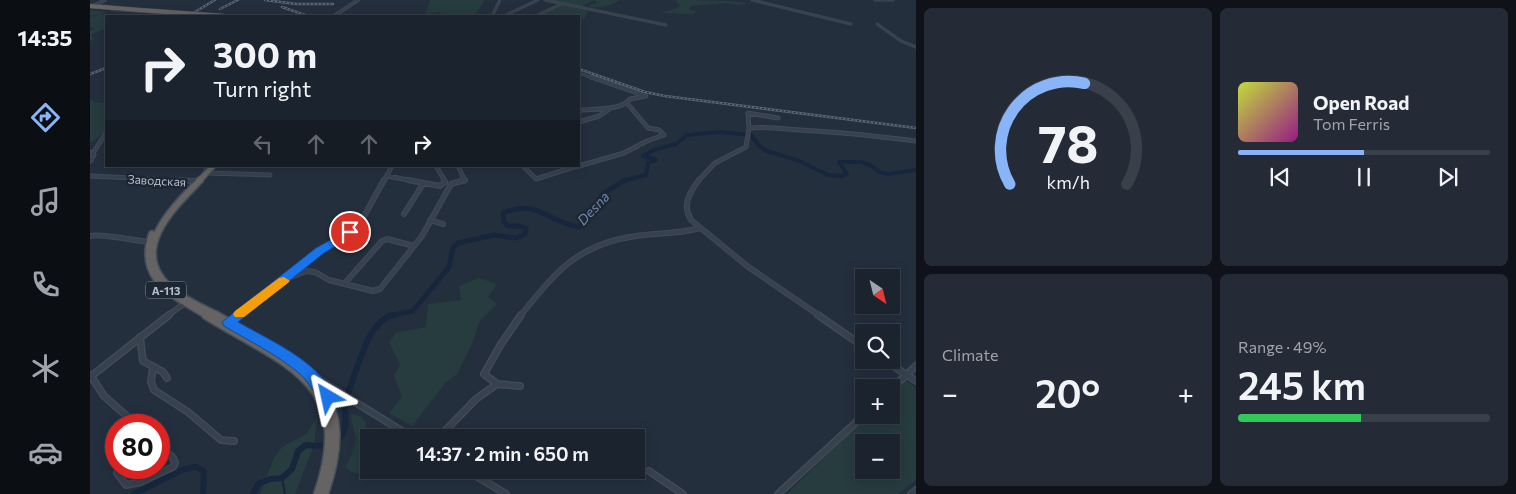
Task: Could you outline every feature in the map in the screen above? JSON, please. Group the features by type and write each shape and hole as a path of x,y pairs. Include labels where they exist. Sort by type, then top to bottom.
{"highway":[{"path":"91,6 199,15"},
{"path":"91,6 210,15"},
{"name":"А-113","path":"208,168 158,224 149,242 146,257 150,272 163,288 295,370 326,399"},
{"name":"А-113","path":"208,168 162,224 154,239 152,261 160,277 169,286 300,366 312,376 326,399 331,436 328,476 324,494"},
{"name":"А-113","path":"318,494 328,476"}],"street":[{"path":"91,6 105,0"},
{"path":"336,15 358,0"},
{"path":"492,15 500,0"},
{"path":"506,15 538,0"},
{"path":"545,0 666,25"},
{"path":"752,0 851,24"},
{"path":"875,0 893,0"},
{"path":"538,15 561,3"},
{"path":"91,6 162,11 154,13 102,8"},
{"path":"115,7 123,9"},
{"path":"877,24 901,41 916,47"},
{"path":"580,73 646,96 630,99 627,104 613,108 580,110"},
{"path":"580,165 624,153 647,140 664,135 659,130 648,128 627,104"},
{"path":"580,122 599,116 613,108"},
{"path":"778,118 748,113 750,128 745,148 715,163 705,172 692,190 685,211 688,217 700,228 747,266 855,341"},
{"path":"750,128 764,126 797,130 838,131 916,141"},
{"path":"90,161 94,156 91,152 105,134"},
{"path":"229,322 288,278 320,250 350,232 362,218 392,167"},
{"path":"387,176 436,186 444,184 445,181 437,167"},
{"path":"288,278 306,272 315,272 329,280 373,291 378,290 414,246 451,184 466,181 459,167"},
{"path":"524,167 536,179 575,167"},
{"path":"208,168 270,175"},
{"name":"Заводская","path":"90,176 195,182"},
{"path":"404,214 423,184"},
{"path":"430,220 443,224"},
{"path":"520,386 497,384 484,374 502,340 518,318 563,266 571,260 609,242 637,236 684,233 700,228"},
{"path":"90,236 96,234 118,239 149,242"},
{"path":"344,283 382,241 387,239 414,246"},
{"path":"125,414 104,396 91,377 185,302"},
{"path":"140,337 143,361 163,372 167,378"},
{"path":"900,381 916,366"},
{"path":"153,367 151,382 154,390 188,412 222,440 234,441"},
{"path":"897,369 916,382"},
{"path":"312,376 398,429"},
{"path":"447,429 476,400 497,384"},
{"path":"778,494 855,423"},
{"path":"170,455 175,462 170,468"},
{"path":"649,471 683,494"},
{"path":"122,479 126,485 147,479"},
{"path":"481,479 506,494"},
{"path":"911,494 916,490"}],"green space":[{"path":"430,0 485,0 475,15 441,15 440,12 430,13 429,15 425,15"},
{"path":"546,0 595,0 583,5 583,7"},
{"path":"595,0 620,0 605,6 590,7 589,5 597,3"},
{"path":"678,0 747,3 739,5 727,3 691,6 689,9 697,12 693,14 660,13 675,9 681,5 675,2"},
{"path":"559,4 588,11 585,18 580,20 580,15 540,15"},
{"path":"90,10 105,12 102,14 107,15 105,15 105,28 91,35 94,40 90,41 90,31 94,28 90,27 90,17 101,14 90,16"},
{"path":"90,99 95,102 105,103 105,132 90,142"},
{"path":"479,278 497,284 488,297 497,304 479,322 473,342 457,374 446,382 412,426 389,413 402,397 394,376 400,365 389,342 396,333 426,327 428,304 461,300 459,286"},
{"path":"904,379 916,388 916,480 898,494 787,494 859,424 900,424 900,383"},
{"path":"351,414 360,416 366,423 365,429 360,429 360,475 345,467 355,443"},
{"path":"317,418 314,445 295,494 260,494 274,458 282,447 306,434"}],"waterway":[{"name":"Desna","path":"624,181 646,175 648,163 656,160 643,156 654,150 676,144 687,135 719,132 751,135 759,146 767,151 797,160 828,175 841,176 847,174 839,162 861,162 870,165 879,172 889,174 916,170"},
{"name":"Desna","path":"388,316 413,311 449,267 453,248 458,243 494,235 516,238 525,234 526,229 520,226 508,226 504,222 503,213 525,208 542,212 558,221 579,227 603,194 624,181"},
{"name":"Desna","path":"253,494 258,484 270,479 282,478 292,469 298,451 306,445 317,446 339,439 346,426 346,400 365,347 378,325 383,320 394,315"},
{"name":"Desna","path":"134,494 184,469 196,467 204,471 203,494"},
{"path":"282,478 285,494"}],"railway":[{"path":"190,15 215,0"},
{"path":"220,9 238,0"},
{"path":"265,0 296,4 333,4"},
{"path":"282,7 305,15"},
{"path":"90,74 105,68"},
{"path":"580,69 645,92 665,96 916,128"}],"slow traffic":[{"path":"240,314 284,281"}],"route":[{"path":"328,397 312,376 300,366 229,322 288,278 320,250 350,232"}]}
